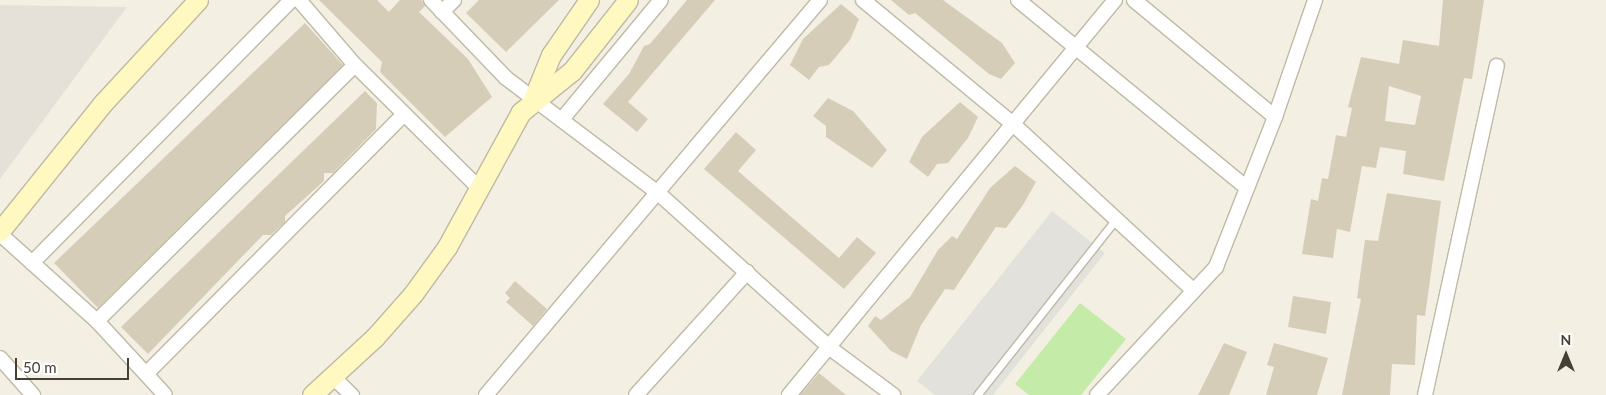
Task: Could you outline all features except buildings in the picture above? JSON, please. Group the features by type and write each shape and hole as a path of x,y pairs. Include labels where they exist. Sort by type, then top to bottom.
{"street":[{"path":"165,395 97,321 0,232 103,103 198,0"},
{"path":"32,263 291,0"},
{"path":"299,0 355,65 478,187"},
{"path":"431,0 493,66 533,99 563,118 657,192 830,348 893,395"},
{"path":"442,12 454,0"},
{"path":"533,99 550,55 590,0"},
{"path":"312,395 419,287 478,187 510,128 533,99 572,71 628,0"},
{"path":"563,118 660,0"},
{"path":"486,395 820,0"},
{"path":"863,0 1013,124 1194,291"},
{"path":"1018,0 1247,188"},
{"path":"789,395 830,348 1115,0"},
{"path":"1134,0 1276,116"},
{"path":"1097,395 1216,267 1276,116 1315,0"},
{"path":"97,321 355,65"},
{"path":"1425,395 1497,66"},
{"path":"146,374 404,114"},
{"path":"636,395 746,272"},
{"path":"0,358 32,395"},
{"path":"332,376 352,395"}],"lane":[{"path":"977,395 1116,219"}],"shaded area":[{"path":"0,5 127,7 0,179"},
{"path":"1052,211 1105,253 993,395 935,395 917,381"}],"green space":[{"path":"1080,303 1126,339 1081,395 1029,395 1015,384"}]}
